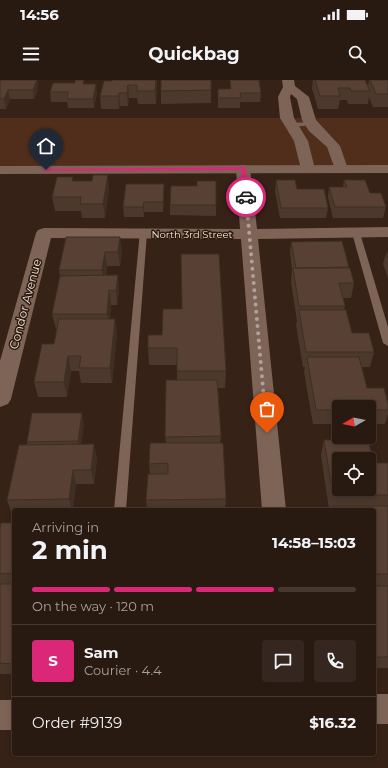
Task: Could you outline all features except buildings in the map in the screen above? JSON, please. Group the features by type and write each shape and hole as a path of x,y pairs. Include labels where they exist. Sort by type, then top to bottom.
{"street":[{"path":"308,169 301,141 287,118 283,100 289,83 303,97 311,124 333,146 341,169"},
{"path":"243,169 274,508"},
{"path":"0,170 388,169"},
{"name":"North 3rd Street","path":"44,233 249,234 388,232"},
{"name":"Condor Avenue","path":"0,399 44,233"},
{"path":"376,709 388,709"},
{"path":"0,715 12,715"}],"lane":[{"path":"291,125 311,124"},
{"path":"356,232 388,343"},
{"path":"120,508 143,233"}],"shaded area":[{"path":"0,118 388,118 388,166 0,167"}],"way so far":[{"path":"246,197 267,433"}],"route":[{"path":"46,170 243,169 246,197"}]}
